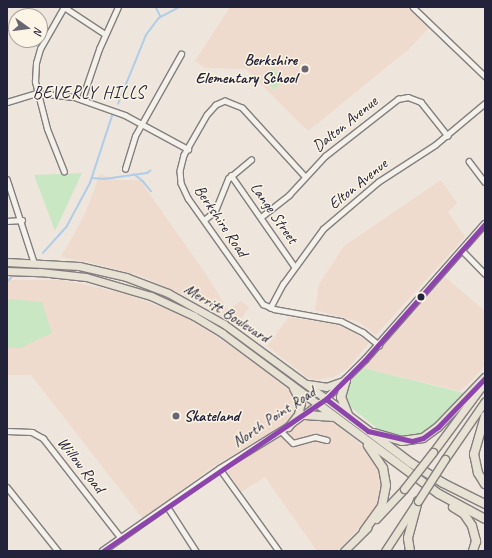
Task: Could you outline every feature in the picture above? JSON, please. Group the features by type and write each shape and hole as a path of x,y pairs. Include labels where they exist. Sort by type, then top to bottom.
{"highway":[{"path":"368,431 402,440 423,438 438,427 485,378"},
{"path":"346,380 341,397 348,415"},
{"path":"326,399 428,475 485,504"},
{"path":"319,405 464,514 472,526 476,541 473,551"},
{"path":"305,415 336,417"},
{"path":"485,416 474,454 478,474 485,484"},
{"path":"357,433 379,461 386,485 382,506 364,531"},
{"path":"428,486 485,519"},
{"path":"410,551 408,538 418,501"}],"main road":[{"name":"Merritt Boulevard","path":"7,262 66,264 126,277 173,295 220,322 326,399"},
{"path":"8,271 30,268 34,262"},
{"path":"34,272 38,267 66,264"},
{"name":"Merritt Boulevard","path":"8,271 86,277 151,296 217,330 319,405"},
{"path":"284,379 294,389 301,403 298,414 288,427"},
{"path":"306,384 326,387 346,380"},
{"path":"344,551 404,488 434,452 485,382"},
{"path":"385,551 485,401"}],"street":[{"path":"64,172 47,129 36,93 35,72 38,56 47,36 64,7 105,34"},
{"path":"82,99 105,34 118,7"},
{"path":"415,7 485,76"},
{"path":"126,169 130,148 141,124 181,54"},
{"path":"7,102 36,93 57,93 82,99 119,112 188,149"},
{"name":"Dalton Avenue","path":"261,217 289,195 329,152 402,97 421,102 448,136"},
{"name":"Berkshire Road","path":"270,308 260,301 204,220 181,183 181,165 188,149 212,107 222,101 232,102 242,108 268,134 305,177"},
{"name":"Elton Avenue","path":"270,308 295,267 323,229 368,190 448,136 485,103"},
{"path":"204,220 215,211 231,175 251,160"},
{"path":"469,161 485,182"},
{"name":"Lange Street","path":"231,175 295,267"},
{"path":"7,179 22,220 34,262"},
{"path":"7,220 22,220"},
{"name":"North Point Road","path":"103,551 220,468 288,427 319,405 346,380 485,224"},
{"path":"462,250 485,274"},
{"path":"270,308 342,321 356,328 378,345"},
{"name":"Willow Road","path":"7,431 32,432 43,438 121,538"},
{"path":"281,431 293,443 319,436 327,440"},
{"path":"220,468 279,551"},
{"path":"7,487 58,551"},
{"path":"167,506 196,551"}],"shaded area":[{"name":"Berkshire Elementary School","path":"230,7 407,7 429,28 409,49 308,131 246,69 205,68 195,61"},
{"path":"100,174 117,180 143,180 146,189 206,274 228,310 241,301 249,307 237,325 201,303 141,276 92,263 61,257 84,216"},
{"path":"441,180 457,203 448,212 465,237 376,335 359,322 315,310 319,284 344,246"},
{"path":"445,277 485,311 485,365 473,379 460,391 363,368"},
{"path":"11,280 60,280 83,284 129,295 182,315 216,336 312,404 290,421 211,468 143,519 31,375 7,375 7,284"},
{"path":"289,317 346,326 369,343 348,368 334,377 317,380 308,378 267,346"},
{"path":"320,416 335,423 372,454 381,474 382,491 375,510 338,551 317,551 265,477 241,492 226,469 306,419"}],"green space":[{"path":"272,68 284,80 274,90 262,78"},
{"path":"82,173 55,231 34,175"},
{"path":"12,299 42,302 52,333 20,348 7,348 7,301"},
{"path":"363,368 468,394 430,431 411,439 387,436 343,401 345,387"}],"waterway":[{"path":"156,7 161,17"},
{"path":"118,104 146,35 159,18 180,7"},
{"path":"43,253 67,226 90,183 112,116"},
{"path":"92,178 104,179 147,173 150,171"},
{"path":"134,174 143,181 151,191"},
{"path":"7,282 11,278"}],"transit line":[{"path":"103,551 326,399 365,360 485,224"},
{"path":"326,399 368,431 412,441 423,438 438,427 485,378"}],"place":[{"name":"Berkshire Elementary School","path":"305,69"},
{"name":"Skateland","path":"176,416"}],"district":[{"name":"BEVERLY HILLS","path":"89,93"}]}
